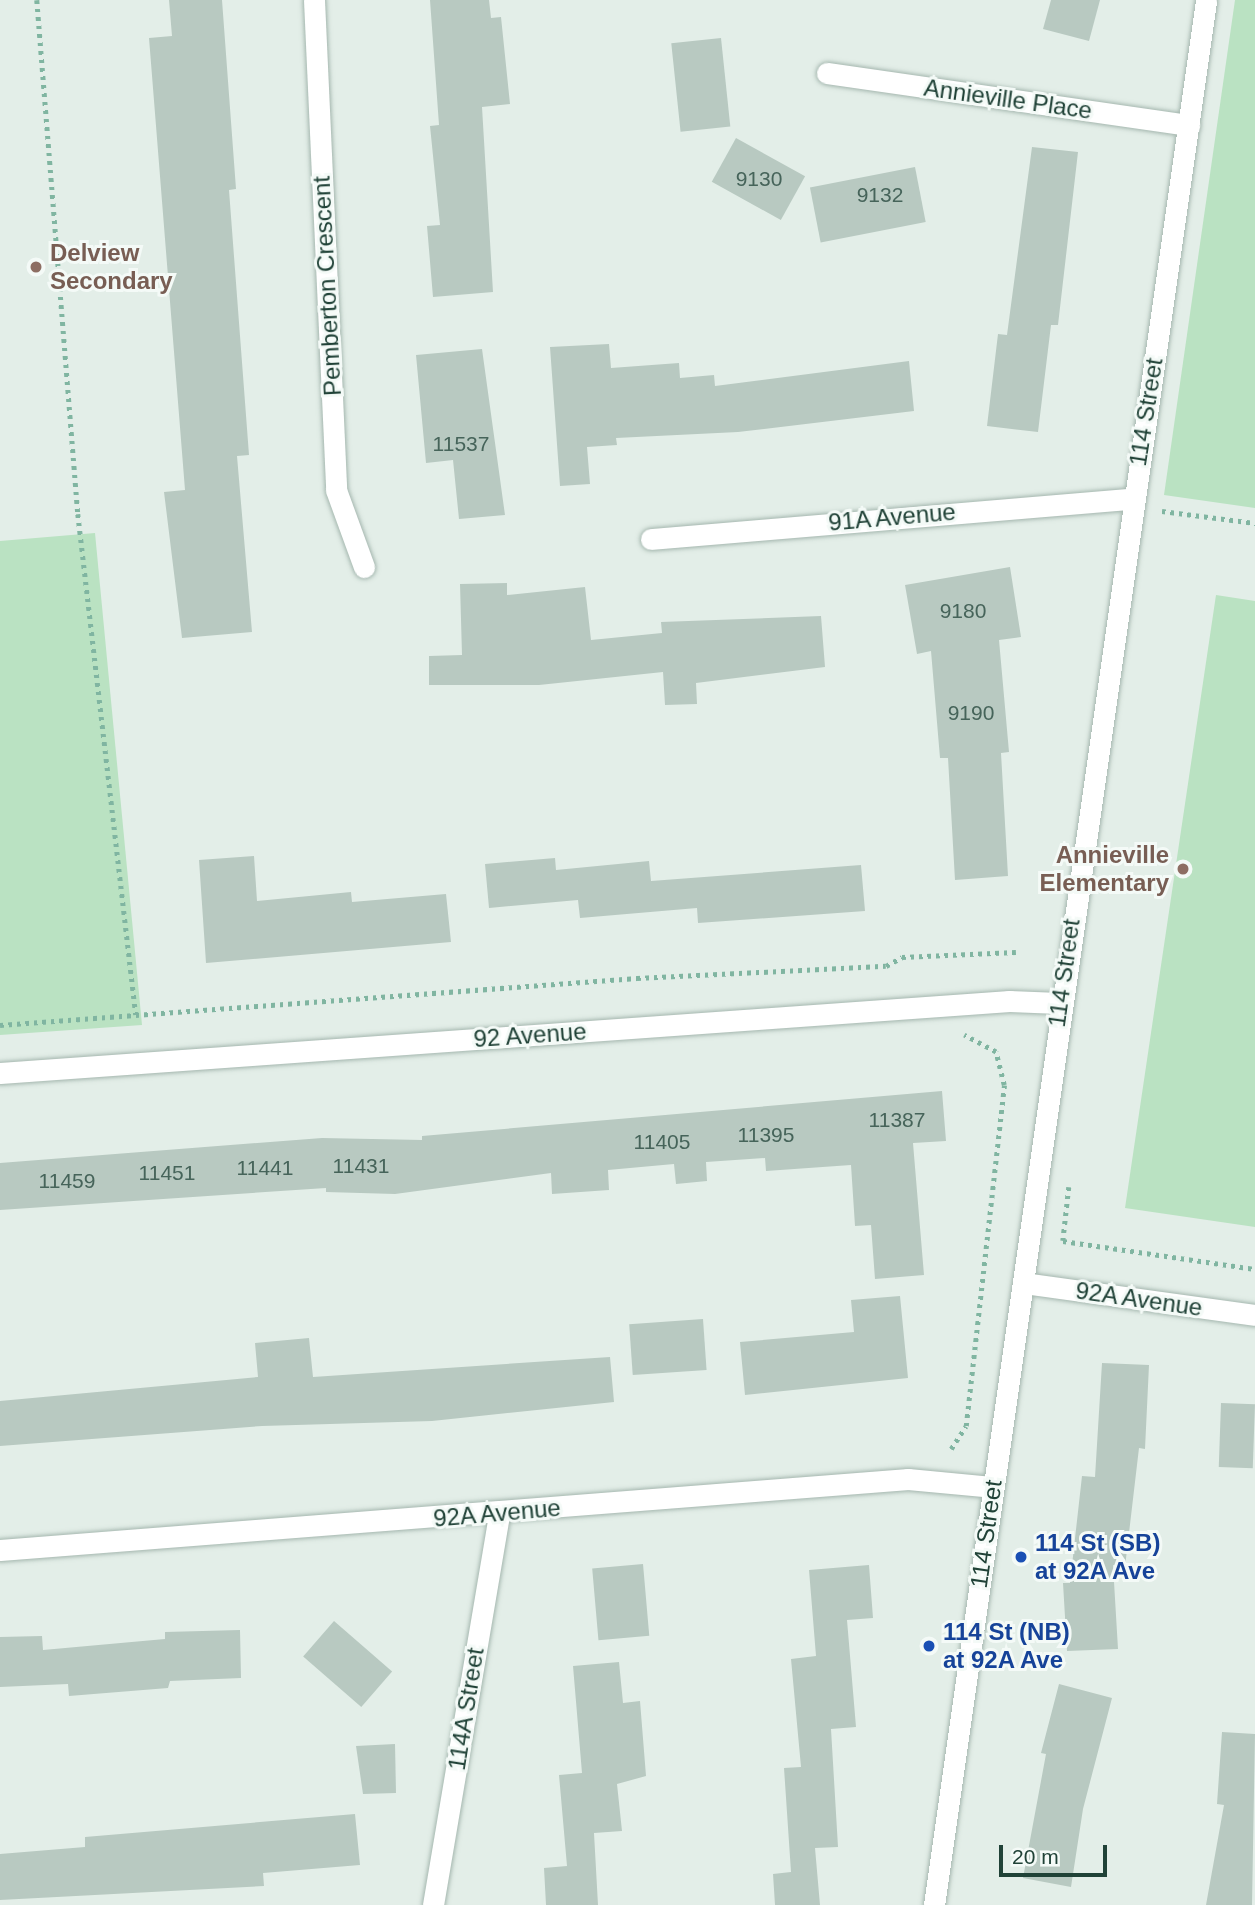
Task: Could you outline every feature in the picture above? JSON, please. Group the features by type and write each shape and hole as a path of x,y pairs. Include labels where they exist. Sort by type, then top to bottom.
{"street":[{"name":"Pemberton Crescent","path":"314,0 336,490 364,567"},
{"name":"114 Street","path":"934,1905 992,1487 1024,1283 1059,1003 1206,0"},
{"name":"Annieville Place","path":"827,73 1189,125"},
{"name":"91A Avenue","path":"651,539 1132,499"},
{"name":"92 Avenue","path":"0,1073 1009,1001 1059,1003"},
{"name":"92A Avenue","path":"1024,1283 1255,1315"},
{"name":"92A Avenue","path":"0,1550 499,1514 908,1479 992,1487"},
{"name":"114A Street","path":"433,1905 499,1514"}],"path":[{"path":"37,0 78,514 136,1015"},
{"path":"1161,510 1255,523"},
{"path":"0,1025 886,966 902,957 1016,952"},
{"path":"951,1449 966,1426 985,1227 1004,1085 1000,1060"},
{"path":"1063,1241 1255,1269"}],"green space":[{"path":"1235,0 1255,0 1255,508 1164,495"},
{"path":"95,533 142,1025 0,1035 0,541"},
{"path":"1216,595 1255,601 1255,1227 1125,1208"}],"building":[{"path":"169,0 222,0 236,189 229,190 249,455 237,456 252,632 182,638 164,492 185,490 149,38 172,36"},
{"path":"430,0 489,0 491,18 501,17 510,104 482,107 493,292 433,297 427,226 440,225 430,126 439,125"},
{"path":"1051,0 1100,0 1089,41 1043,29"},
{"path":"721,38 730,127 681,132 671,43"},
{"path":"736,138 805,176 781,220 712,182"},
{"path":"1032,147 1078,152 1058,325 1051,325 1038,432 987,426 998,334 1007,335"},
{"path":"915,167 926,222 821,242 810,187"},
{"path":"609,344 611,368 679,363 680,378 714,375 715,386 909,361 914,411 738,432 616,438 617,445 587,447 590,484 560,486 550,347"},
{"path":"482,349 505,515 459,519 453,460 426,463 416,355"},
{"path":"1010,567 1021,637 999,640 1009,752 1001,753 1008,876 955,880 948,758 940,758 931,651 917,654 905,585"},
{"path":"507,583 507,595 585,587 591,640 662,633 661,622 821,616 825,667 696,683 697,704 665,705 663,672 539,685 429,685 429,656 462,655 460,584"},
{"path":"254,856 257,901 351,892 352,902 446,894 451,942 206,963 199,860"},
{"path":"555,858 556,870 649,861 651,881 861,865 865,911 698,923 697,908 580,918 578,900 489,908 485,864"},
{"path":"942,1091 946,1141 913,1143 924,1275 875,1279 871,1225 855,1226 851,1165 766,1171 765,1158 706,1162 707,1181 676,1184 674,1164 608,1170 609,1190 552,1194 551,1173 395,1194 326,1192 326,1188 0,1210 0,1163 322,1138 422,1140 422,1136"},
{"path":"900,1296 908,1378 745,1395 740,1342 854,1332 851,1300"},
{"path":"703,1319 707,1370 633,1375 629,1324"},
{"path":"309,1338 313,1377 610,1357 614,1402 432,1421 262,1426 0,1446 0,1401 258,1377 255,1343"},
{"path":"1102,1363 1149,1365 1145,1449 1139,1448 1125,1567 1113,1565 1118,1649 1067,1651 1063,1583 1070,1583 1082,1476 1095,1477"},
{"path":"1221,1403 1255,1404 1253,1468 1219,1467"},
{"path":"643,1564 649,1636 598,1640 592,1568"},
{"path":"869,1565 873,1618 847,1620 856,1727 831,1729 838,1847 815,1848 820,1905 775,1905 773,1874 791,1872 784,1768 801,1767 791,1659 816,1656 809,1570"},
{"path":"334,1621 392,1672 361,1707 303,1656"},
{"path":"240,1630 241,1678 170,1681 168,1688 69,1696 68,1684 0,1687 0,1637 42,1636 43,1650 165,1639 165,1632"},
{"path":"619,1662 623,1703 640,1701 646,1776 617,1784 622,1831 594,1833 598,1905 546,1905 544,1868 567,1866 559,1775 582,1773 573,1666"},
{"path":"1059,1684 1112,1698 1083,1809 1071,1887 1023,1878 1046,1754 1041,1753"},
{"path":"1222,1732 1255,1734 1252,1905 1206,1905 1224,1805 1217,1804"},
{"path":"395,1744 396,1793 363,1794 356,1746"},
{"path":"355,1814 360,1865 263,1873 264,1886 0,1900 0,1854 85,1847 85,1837"}],"place":[{"name":"Delview Secondary","path":"36,267"},
{"name":"Annieville Elementary","path":"1183,869"},
{"name":"114 St (SB) at 92A Ave","path":"1021,1557"},
{"name":"114 St (NB) at 92A Ave","path":"929,1646"}]}
